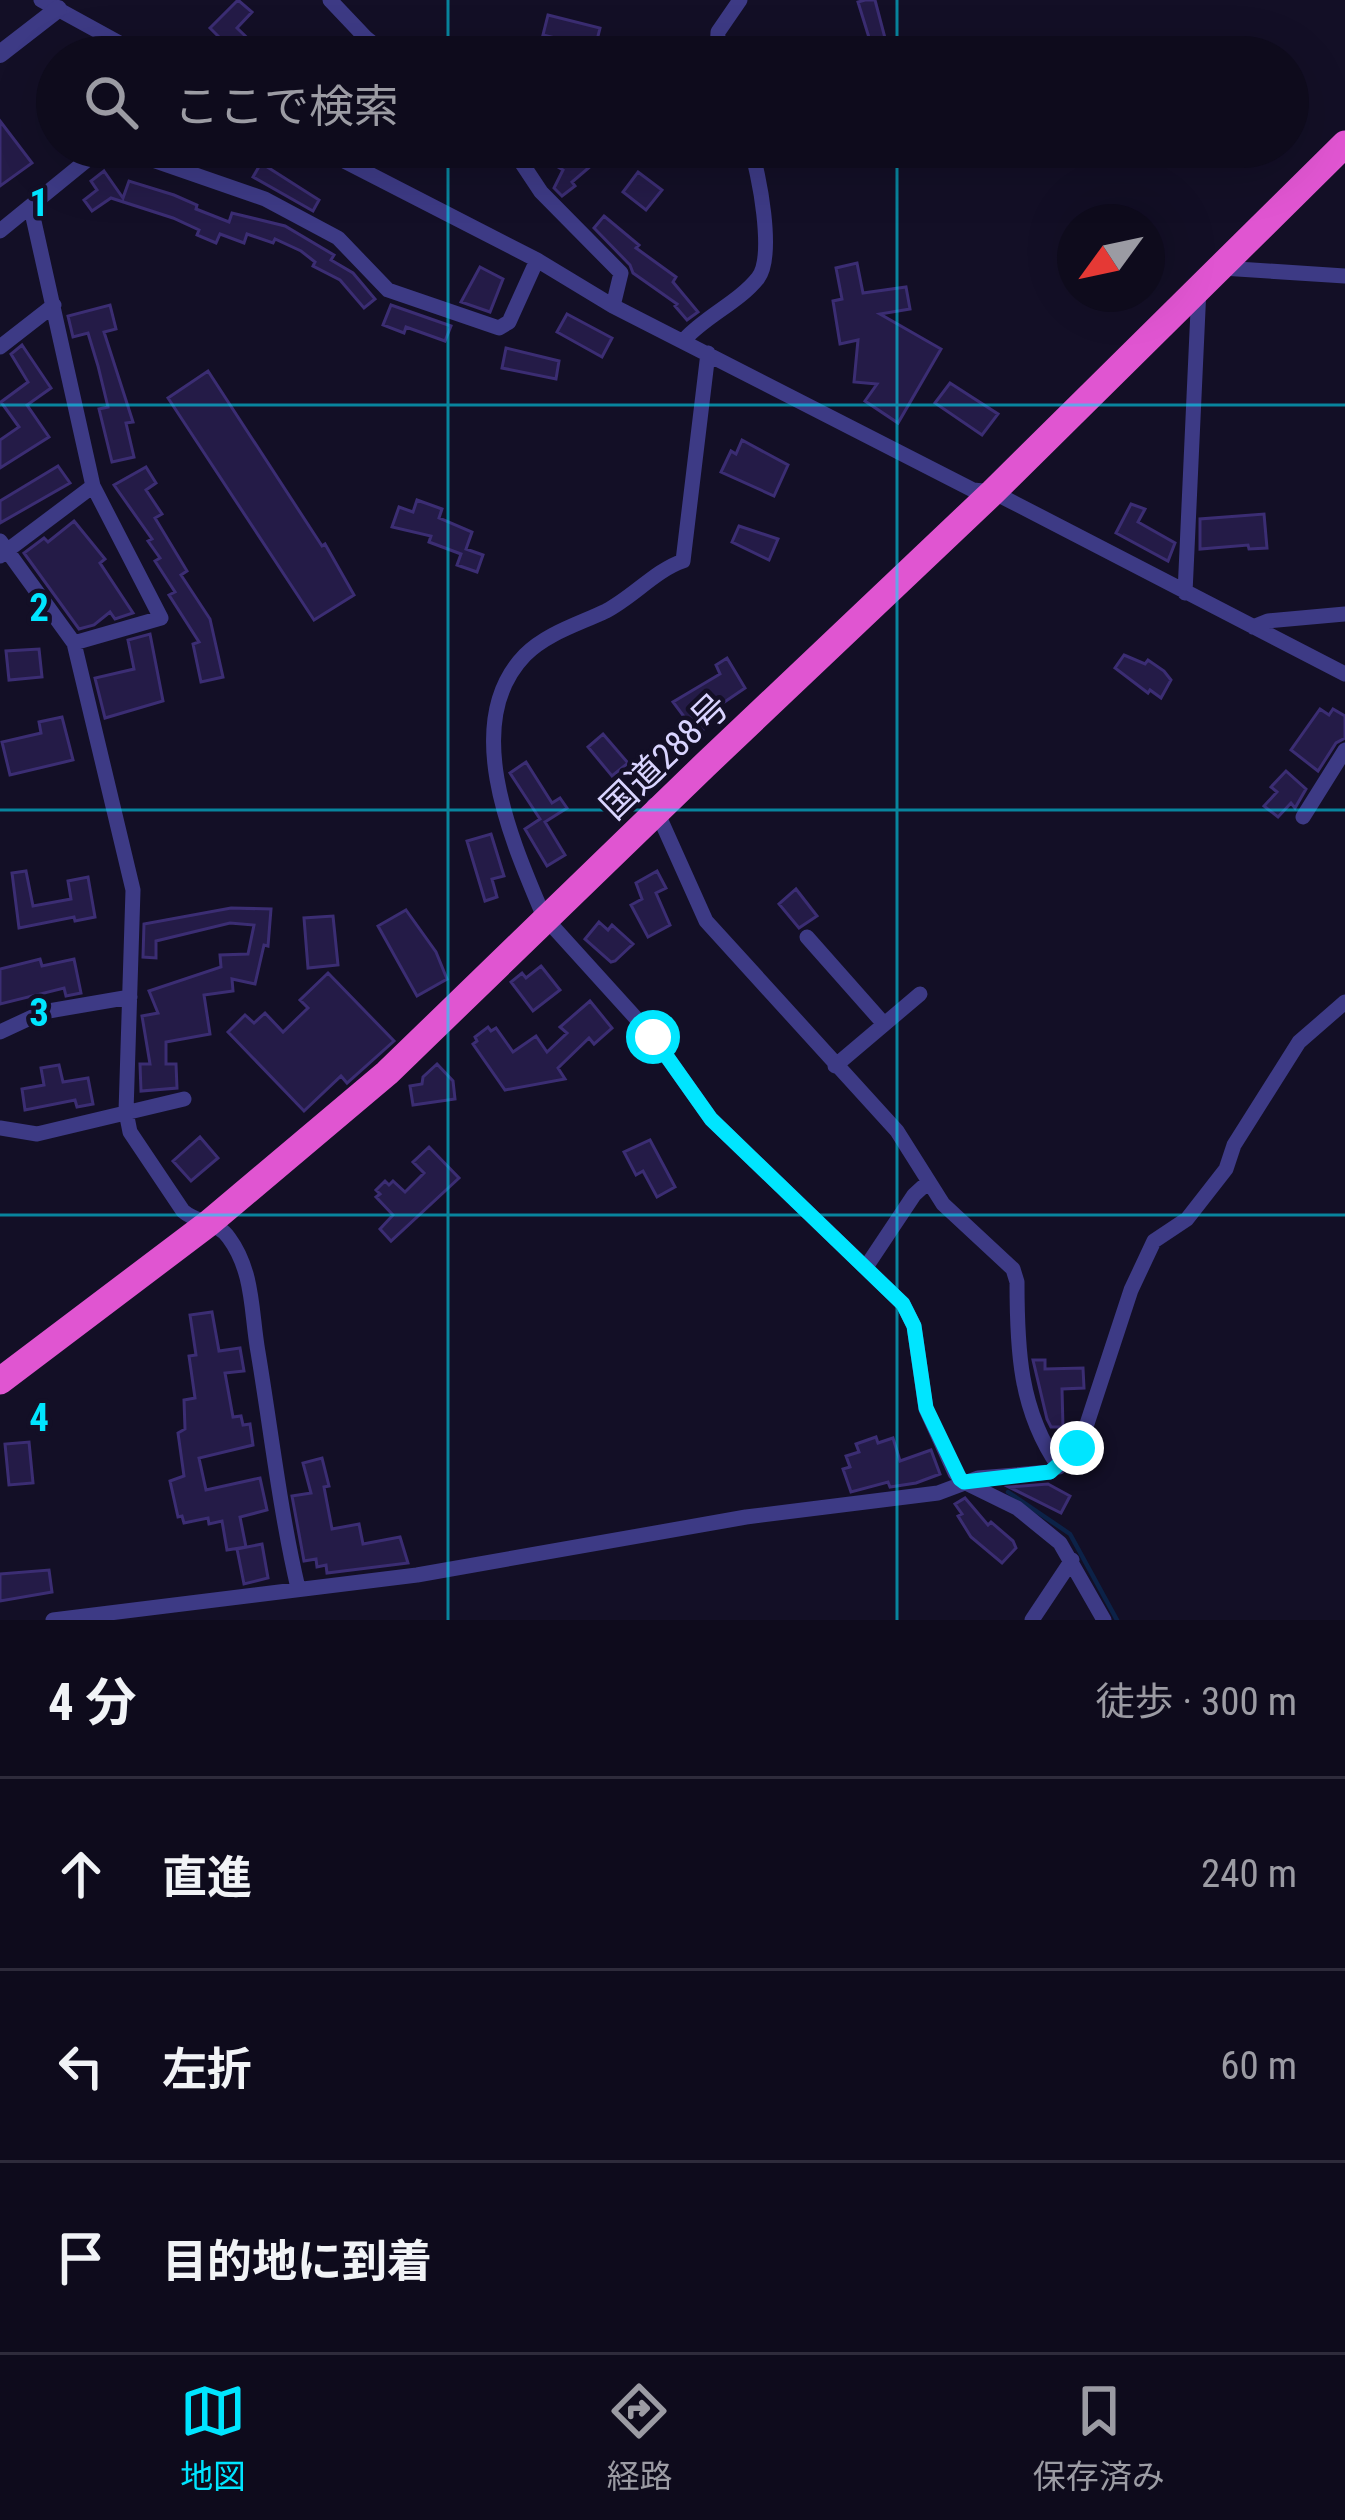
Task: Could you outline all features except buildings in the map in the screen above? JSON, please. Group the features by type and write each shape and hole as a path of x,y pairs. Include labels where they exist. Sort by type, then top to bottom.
{"highway":[{"name":"国道288号","path":"1309,167 1345,132"},
{"name":"国道288号","path":"0,1381 387,1073 544,915 1345,144"},
{"name":"国道288号","path":"983,491 1308,168"},
{"name":"国道288号","path":"0,1365 202,1221"}],"street":[{"path":"330,0 364,36"},
{"path":"718,36 740,0"},
{"path":"0,54 50,5 107,36"},
{"path":"0,231 79,168"},
{"path":"169,168 265,199 338,238 388,290 499,328 509,322 537,260"},
{"path":"358,168 537,260 613,305 1345,674"},
{"path":"525,168 541,192 621,273 613,305"},
{"path":"686,339 764,268 755,168"},
{"path":"32,208 93,486 161,618 74,643"},
{"path":"1185,593 1209,276 1345,276"},
{"path":"0,347 54,304"},
{"path":"708,353 683,561 668,566 650,584 606,611 530,651 505,688 494,745 499,795 544,915 653,1037 711,1119 909,1312 926,1408 955,1474 1017,1508 1060,1543 1104,1620"},
{"path":"93,486 3,549 74,643 133,890 126,1112 130,1132 183,1211 226,1232 238,1252 251,1288 255,1338 298,1588"},
{"path":"1253,627 1268,621 1345,614"},
{"path":"1304,817 1345,750"},
{"path":"656,808 701,915 897,1131 927,1184 952,1214 1016,1275 1019,1372 1034,1418 1059,1467"},
{"path":"807,938 884,1024"},
{"path":"836,1066 920,994"},
{"path":"0,1032 43,1012 130,997"},
{"path":"53,1620 417,1575 746,1516 938,1493 964,1482 1028,1476 1059,1467 1082,1439 1131,1290 1154,1241 1187,1219 1226,1169 1234,1145 1299,1042 1345,1002"},
{"path":"0,1128 37,1134 184,1099"},
{"path":"866,1267 907,1205 927,1184"},
{"path":"1032,1620 1072,1560"}],"waterway":[{"path":"1008,1492 1070,1534 1117,1620"}],"route":[{"path":"653,1037 711,1119 909,1312 926,1408 960,1479 1050,1472 1077,1448"}]}
